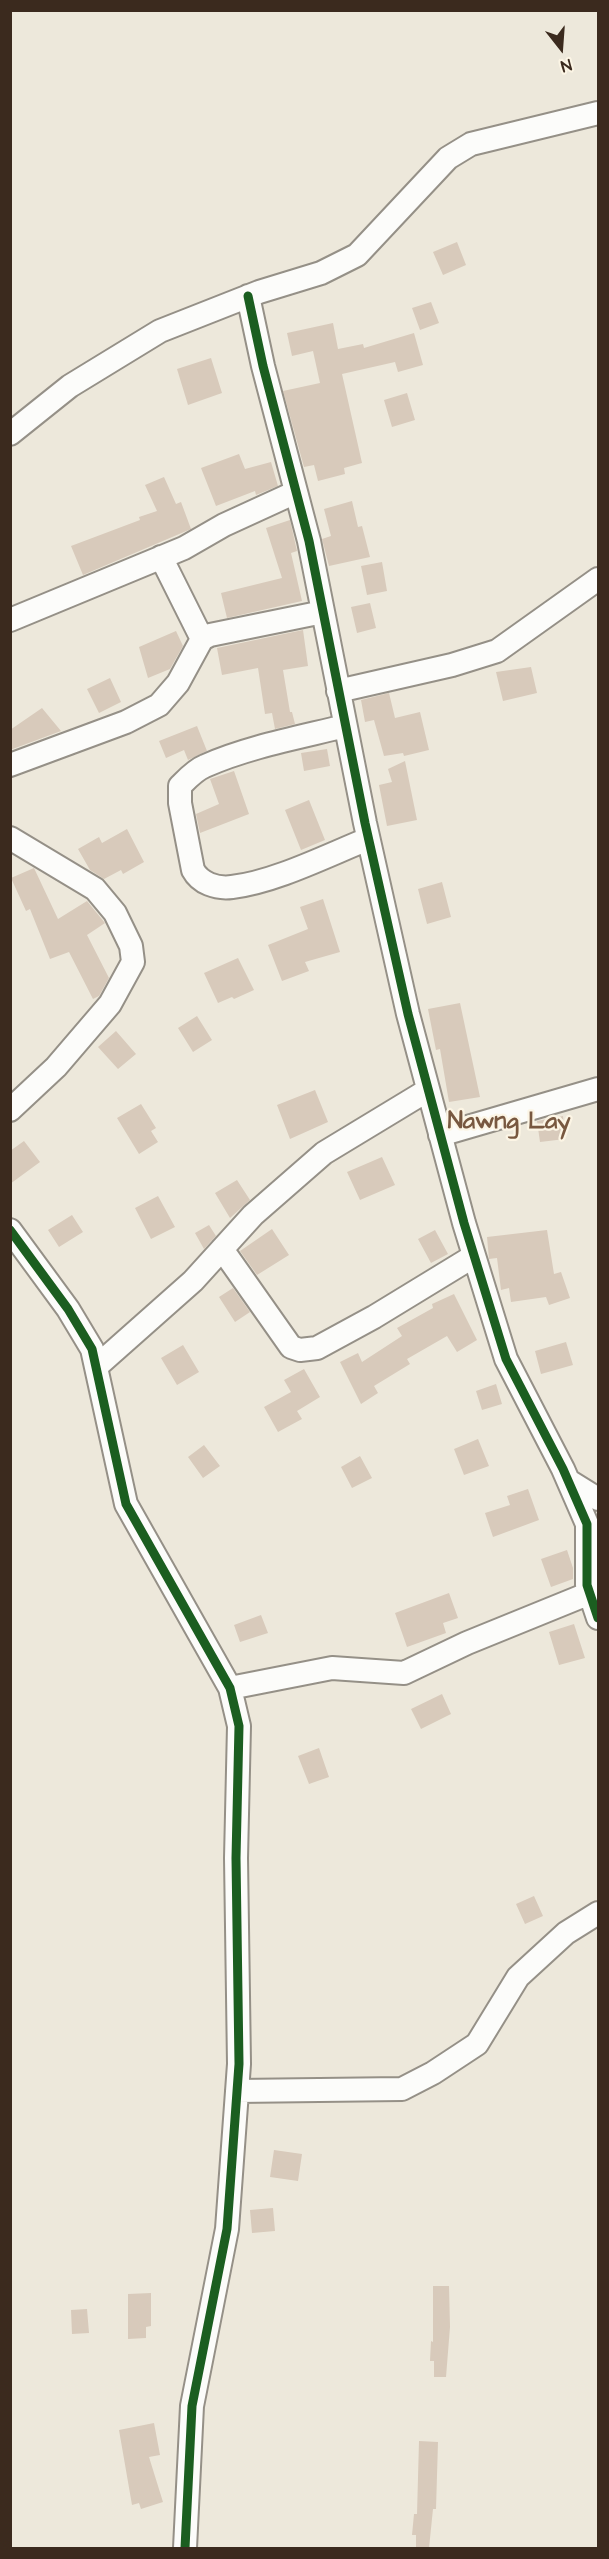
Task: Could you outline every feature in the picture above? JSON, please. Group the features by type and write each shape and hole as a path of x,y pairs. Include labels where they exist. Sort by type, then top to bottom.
{"street":[{"path":"10,434 70,386 160,331 248,296 321,273 357,255 448,158 471,144 595,121"},
{"path":"248,296 262,366 309,541 368,839 408,1014 440,1136 506,1359 568,1481 587,1524 587,1585 598,1618"},
{"path":"10,620 184,548 224,525 296,492"},
{"path":"161,557 202,639"},
{"path":"338,692 452,665 497,651 598,579"},
{"path":"10,765 126,722 159,705 178,683 202,639 323,612"},
{"path":"345,726 274,744 204,766 192,774 180,786 180,803 192,870 198,879 211,885 230,888 263,880 368,839"},
{"path":"10,838 95,889 115,913 131,946 133,962 110,1004 56,1067 10,1110"},
{"path":"440,1136 598,1089"},
{"path":"96,1368 193,1281 253,1215 324,1153 428,1090"},
{"path":"10,1230 68,1309 92,1349 126,1504 230,1688 239,1726 236,1858 237,2091 227,2229 192,2406 185,2548"},
{"path":"222,1249 291,1347 300,1350 317,1348 345,1333 474,1256"},
{"path":"568,1481 598,1499"},
{"path":"230,1688 332,1668 404,1673 467,1643 590,1593"},
{"path":"237,2091 402,2090 477,2044 518,1977 566,1933 598,1913"}],"building":[{"path":"457,242 466,265 443,275 433,252"},
{"path":"431,302 439,323 420,330 412,308"},
{"path":"333,323 338,349 363,344 364,348 414,333 423,365 398,372 395,362 342,374 362,463 344,468 345,474 318,481 314,465 304,467 283,391 320,383 313,351 292,356 287,333"},
{"path":"211,358 222,393 188,405 177,369"},
{"path":"407,393 415,420 392,427 384,400"},
{"path":"239,454 245,469 271,462 278,486 256,495 255,491 216,506 201,468"},
{"path":"164,477 176,504 181,502 191,529 83,575 71,546 140,520 139,517 157,511 145,485"},
{"path":"352,501 358,527 362,526 370,557 329,566 322,539 331,536 324,509"},
{"path":"290,520 297,551 291,553 302,601 227,618 221,593 282,578 266,528"},
{"path":"382,562 387,591 367,595 361,566"},
{"path":"370,603 376,628 357,633 351,607"},
{"path":"303,630 308,666 283,670 290,712 292,712 295,724 275,729 272,713 265,714 258,668 222,675 217,648"},
{"path":"176,631 183,646 170,669 148,678 139,647"},
{"path":"531,667 537,693 503,701 496,672"},
{"path":"110,678 121,702 99,713 87,689"},
{"path":"389,693 395,718 420,712 429,750 404,756 403,753 384,756 374,720 365,722 361,700"},
{"path":"42,708 61,731 10,750 10,730"},
{"path":"197,726 207,751 188,760 184,750 166,758 159,741"},
{"path":"327,749 330,766 304,771 301,753"},
{"path":"405,761 417,820 387,826 379,785 392,782 388,769"},
{"path":"234,771 249,814 200,833 196,814 219,804 210,779"},
{"path":"309,800 325,840 301,850 285,810"},
{"path":"127,829 144,862 123,874 121,870 104,879 90,870 78,849 99,837 102,843"},
{"path":"34,868 58,919 87,901 105,923 87,935 109,978 99,996 93,999 69,952 50,959 30,909 26,911 11,878"},
{"path":"442,882 451,917 427,924 418,889"},
{"path":"323,899 340,952 305,962 309,971 282,981 268,945 308,929 300,907"},
{"path":"238,958 254,990 218,1003 204,973"},
{"path":"460,1003 480,1097 449,1102 440,1049 436,1050 428,1009"},
{"path":"197,1016 212,1040 193,1052 178,1028"},
{"path":"116,1031 136,1054 118,1069 98,1047"},
{"path":"315,1090 328,1122 290,1139 277,1105"},
{"path":"141,1104 156,1128 151,1131 158,1142 139,1154 117,1118"},
{"path":"563,1116 565,1139 540,1142 537,1121"},
{"path":"24,1141 40,1162 10,1184 10,1151"},
{"path":"382,1157 395,1185 360,1200 347,1172"},
{"path":"237,1180 250,1200 230,1218 215,1193"},
{"path":"158,1196 175,1227 151,1239 135,1208"},
{"path":"72,1215 83,1232 59,1247 48,1230"},
{"path":"209,1225 216,1236 204,1249 195,1233"},
{"path":"272,1229 289,1255 257,1275 240,1251"},
{"path":"435,1230 448,1254 431,1263 418,1239"},
{"path":"547,1230 554,1274 561,1272 570,1298 549,1305 546,1297 511,1302 509,1288 501,1290 497,1258 489,1259 487,1237"},
{"path":"233,1288 250,1312 235,1322 219,1297"},
{"path":"454,1294 477,1340 457,1352 447,1336 407,1359 410,1364 374,1386 378,1393 361,1404 340,1362 358,1353 362,1362 402,1336 397,1328 433,1308 432,1304"},
{"path":"566,1342 573,1365 541,1374 535,1351"},
{"path":"183,1345 199,1372 177,1385 161,1358"},
{"path":"304,1369 320,1397 297,1411 302,1419 278,1432 264,1407 291,1392 284,1380"},
{"path":"496,1384 502,1404 482,1410 476,1391"},
{"path":"478,1439 489,1466 464,1475 454,1449"},
{"path":"204,1445 220,1466 203,1478 188,1457"},
{"path":"360,1456 372,1478 352,1488 341,1467"},
{"path":"528,1489 539,1520 493,1537 485,1513 510,1505 507,1496"},
{"path":"567,1550 573,1568 573,1579 551,1587 541,1559"},
{"path":"449,1593 458,1618 443,1623 446,1633 407,1647 395,1613"},
{"path":"261,1615 268,1633 240,1642 234,1625"},
{"path":"574,1624 585,1658 559,1665 549,1632"},
{"path":"442,1694 451,1714 421,1729 411,1709"},
{"path":"319,1748 329,1777 309,1784 298,1756"},
{"path":"534,1896 543,1916 525,1924 516,1904"},
{"path":"274,2150 302,2154 298,2181 270,2177"},
{"path":"273,2208 275,2231 252,2233 250,2210"},
{"path":"433,2286 449,2286 450,2327 446,2377 434,2377 434,2361 430,2361 431,2341 433,2342"},
{"path":"151,2293 151,2326 146,2327 146,2338 128,2339 128,2294"},
{"path":"87,2309 89,2333 72,2334 71,2310"},
{"path":"154,2423 160,2455 149,2457 163,2502 141,2509 139,2503 132,2505 119,2430"},
{"path":"419,2441 438,2442 436,2509 433,2509 429,2548 416,2548 416,2535 412,2535 414,2514 417,2514"}],"cycle path":[{"path":"248,296 263,366 309,541 365,823 408,1014 464,1223 506,1359 563,1469 587,1524 587,1585 598,1618"},
{"path":"10,1230 68,1309 92,1349 126,1504 230,1688 239,1726 236,1858 239,2064 227,2229 192,2406 185,2548"}],"district":[{"name":"Nawng Lay","path":"509,1123"}]}
